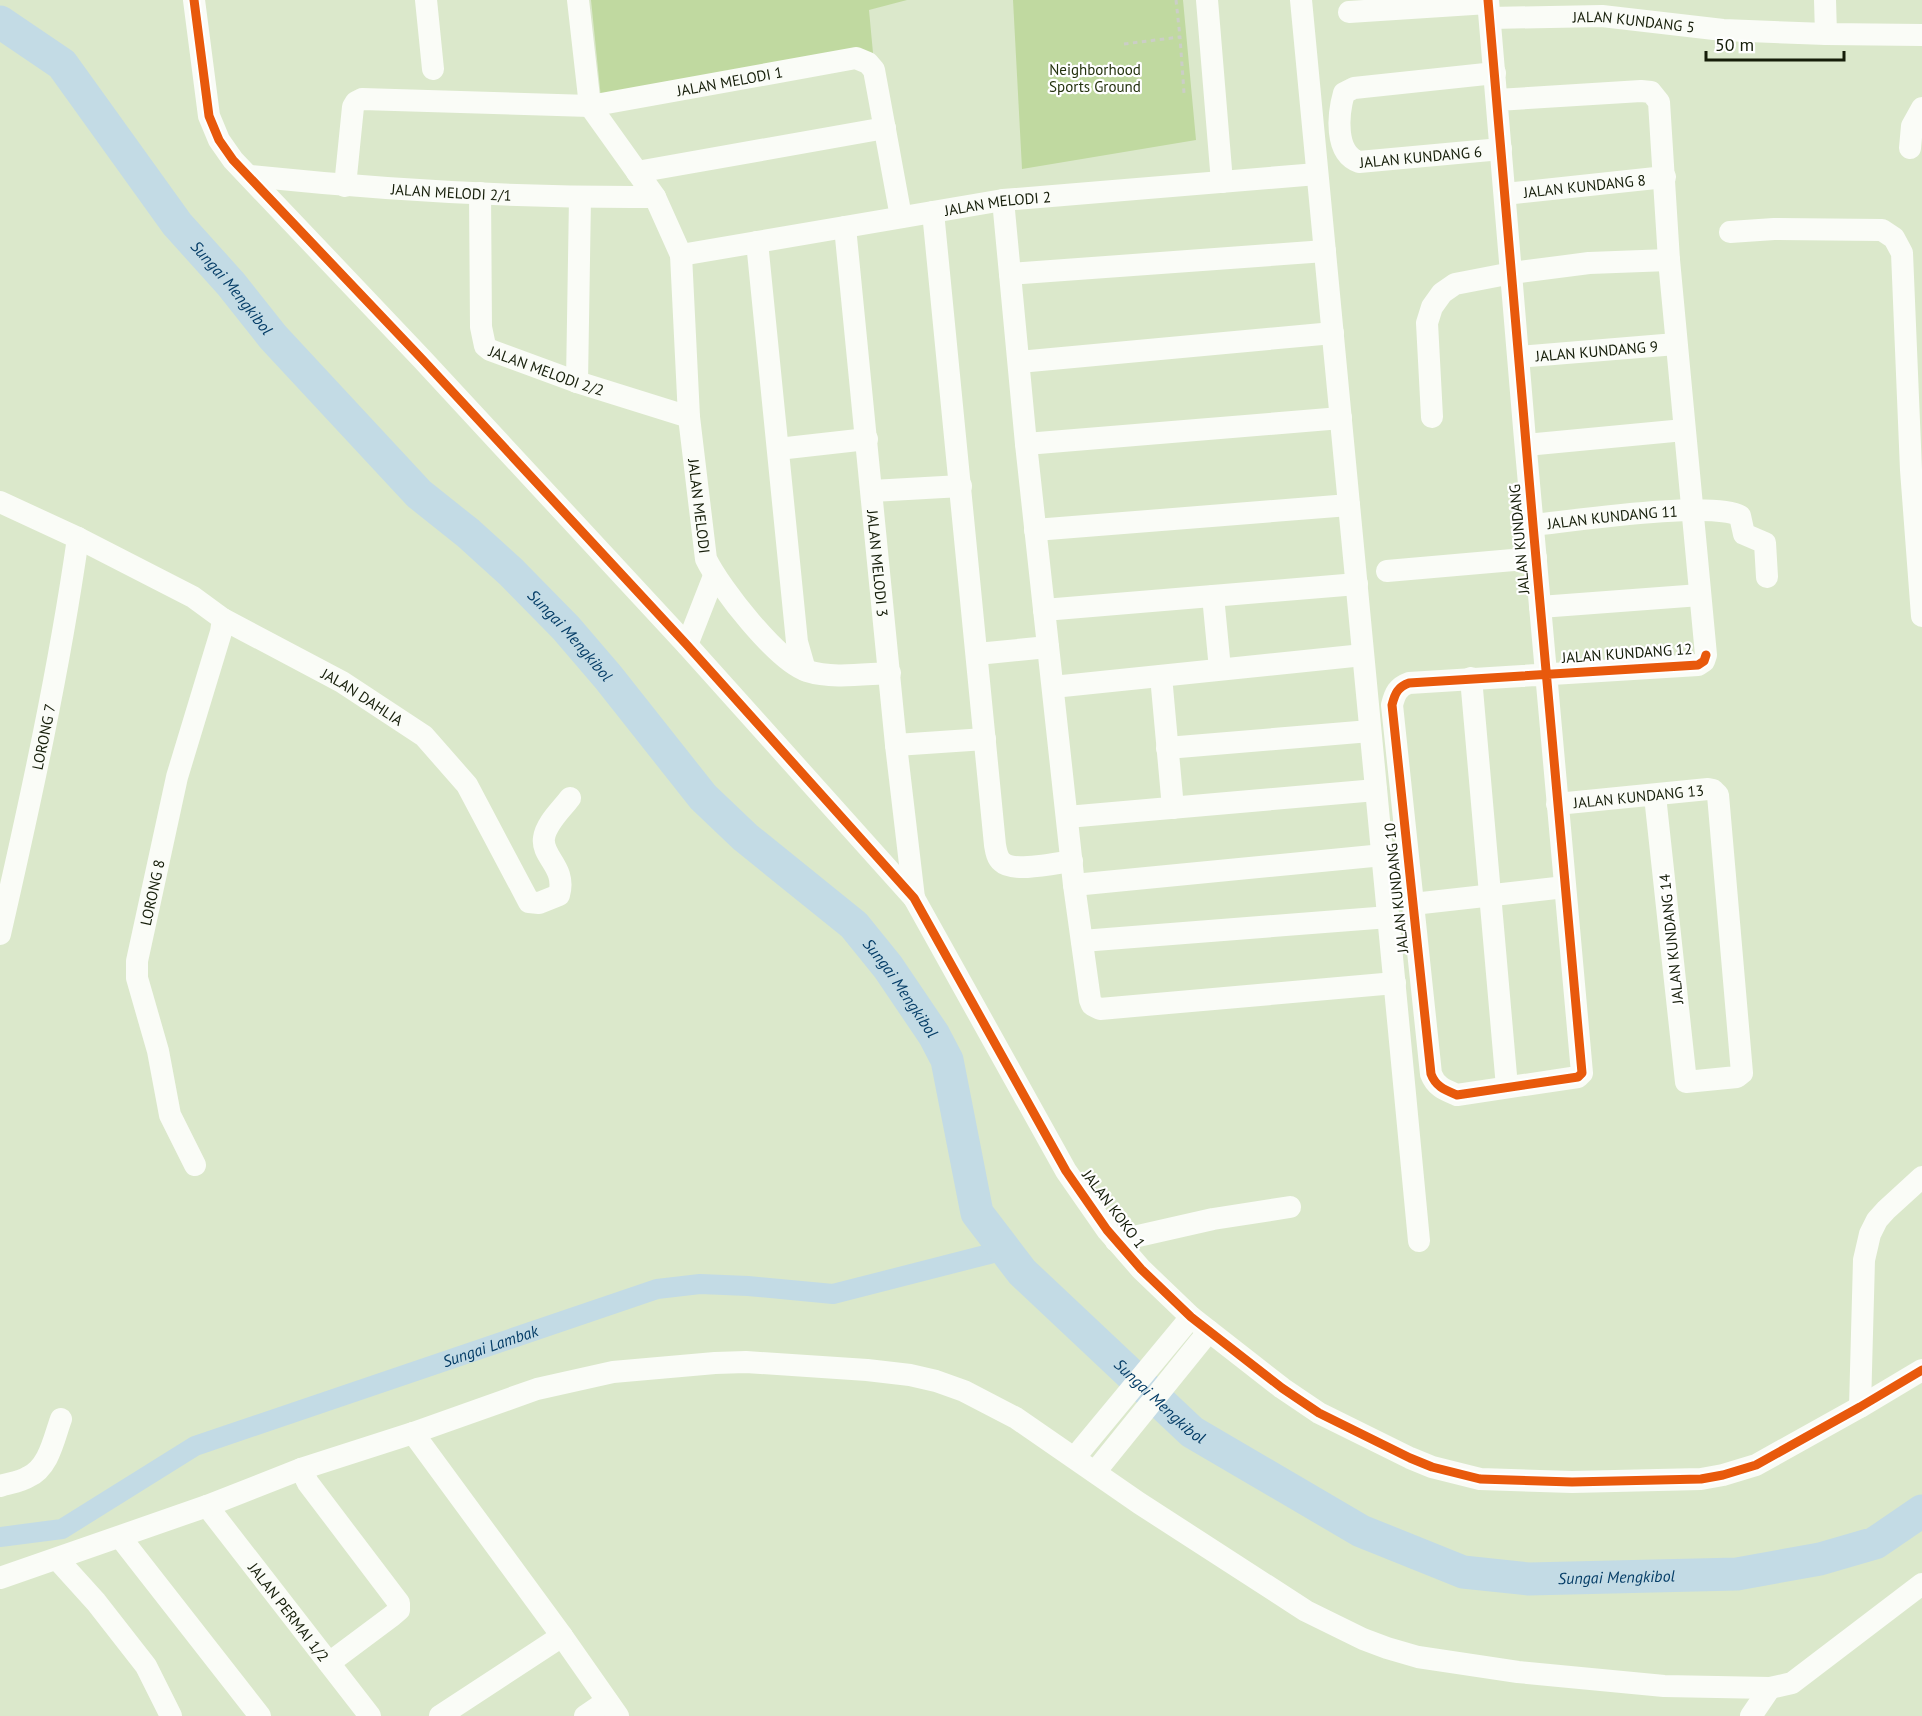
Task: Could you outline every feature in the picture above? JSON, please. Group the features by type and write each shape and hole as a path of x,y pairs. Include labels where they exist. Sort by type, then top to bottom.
{"street":[{"path":"194,0 208,116 219,140 233,160 414,350 687,645 914,898"},
{"path":"426,0 433,69"},
{"path":"578,0 590,106 655,197 681,255"},
{"path":"1207,0 1222,182"},
{"path":"1301,0 1419,1241"},
{"path":"1825,0 1826,34"},
{"name":"JALAN KUNDANG 5","path":"1349,12 1489,7 1602,16 1723,30 1922,35"},
{"name":"JALAN KUNDANG","path":"1489,7 1581,1075"},
{"name":"JALAN MELODI 1","path":"345,186 353,107 362,99 590,106 856,58 868,63 874,70 885,128"},
{"name":"JALAN KUNDANG 6","path":"1495,73 1354,88 1344,93 1340,129 1344,148 1351,159 1359,162 1501,149"},
{"path":"1497,100 1641,91 1651,92 1659,102 1661,110 1669,260 1700,595 1540,607"},
{"path":"1910,148 1912,126 1922,108"},
{"path":"637,172 885,128 901,217"},
{"name":"JALAN MELODI 2","path":"681,255 1003,200 1317,174"},
{"name":"JALAN MELODI 2/1","path":"250,176 345,186 580,198 655,197"},
{"name":"JALAN KUNDANG 8","path":"1505,194 1665,177"},
{"name":"JALAN MELODI 2/2","path":"480,193 481,327 485,346 508,358 576,382 689,417"},
{"path":"576,382 580,198"},
{"path":"1003,200 1026,444 1074,885 1092,1005 1100,1009 1395,983"},
{"path":"933,212 995,845 1002,863 1012,868 1072,861"},
{"name":"JALAN MELODI 3","path":"845,227 896,744 914,898"},
{"path":"1730,232 1774,229 1882,230 1894,238 1902,253 1911,470 1922,616"},
{"path":"757,242 797,642 805,670"},
{"path":"1011,274 1325,251"},
{"name":"JALAN MELODI","path":"681,255 689,417 706,560 714,576 780,654 805,670 821,674 890,673"},
{"path":"1432,417 1427,323 1432,307 1442,293 1455,284 1512,273 1589,264 1669,260"},
{"path":"1019,363 1333,333"},
{"name":"JALAN KUNDANG 9","path":"1519,357 1676,344"},
{"path":"1026,444 1341,418"},
{"path":"1526,444 1684,430"},
{"path":"778,449 867,439"},
{"path":"872,491 961,486"},
{"name":"JALAN DAHLIA","path":"0,502 78,538 194,597 223,619 342,682 424,736 467,785 529,902 538,903 559,895 562,885 557,867 547,850 544,839 548,826 570,798"},
{"path":"1035,530 1349,505"},
{"name":"JALAN KUNDANG 11","path":"1533,525 1692,509 1731,512 1740,516 1744,534 1765,543 1767,577"},
{"name":"LORONG 7","path":"0,934 47,720 68,609 78,538"},
{"path":"1388,571 1536,558"},
{"path":"687,645 714,576"},
{"path":"1044,610 1356,584"},
{"name":"JALAN KUNDANG 12","path":"1546,673 1698,665 1704,661 1706,655 1700,595"},
{"path":"1213,596 1220,669"},
{"name":"LORONG 8","path":"195,1165 170,1115 158,1051 137,978 137,961 177,777 223,619"},
{"path":"977,654 1048,647"},
{"path":"1053,687 1364,655"},
{"name":"JALAN KUNDANG 10","path":"1546,673 1409,683 1400,686 1392,705 1431,1074 1435,1083 1443,1090 1457,1095 1581,1075"},
{"path":"1161,676 1173,808"},
{"path":"1471,678 1507,1087"},
{"path":"1167,748 1370,730"},
{"path":"896,744 985,739"},
{"name":"JALAN KUNDANG 13","path":"1557,804 1708,789 1718,795 1742,1073 1728,1079 1686,1082"},
{"path":"1067,817 1376,790"},
{"name":"JALAN KUNDANG 14","path":"1655,796 1686,1082"},
{"path":"1074,885 1383,855"},
{"path":"1413,904 1565,887"},
{"name":"JALAN KOKO 1","path":"914,898 1066,1171 1116,1241 1141,1269 1191,1317 1297,1399 1319,1413 1410,1458 1443,1470 1480,1479 1572,1482 1701,1479 1756,1465 1922,1370"},
{"path":"1082,941 1389,917"},
{"path":"1860,1407 1864,1260 1870,1234 1877,1220 1886,1210 1922,1177"},
{"path":"1116,1241 1213,1220 1290,1207"},
{"path":"1075,1457 1191,1317"},
{"path":"1095,1472 1209,1331"},
{"path":"0,1578 58,1560 207,1506 300,1469 413,1433 537,1389 588,1377 746,1362 867,1370 936,1381 964,1391 1016,1418 1139,1503 1306,1611 1363,1639 1419,1658 1518,1672 1664,1686 1770,1688 1792,1683 1922,1584"},
{"path":"0,1486 30,1477 38,1471 44,1463 61,1419"},
{"path":"413,1433 613,1709 585,1716"},
{"path":"300,1469 308,1483 399,1604 399,1610 392,1617 329,1663"},
{"name":"JALAN PERMAI 1/2","path":"207,1506 370,1716"},
{"path":"120,1537 260,1716"},
{"path":"58,1560 96,1602 146,1666 171,1716"},
{"path":"440,1716 562,1636"},
{"path":"1751,1716 1770,1688"}],"path":[{"path":"1176,0 1184,93"},
{"path":"1124,44 1180,37"}],"green space":[{"path":"591,0 907,0 869,10 873,53 601,98"},
{"name":"Neighborhood Sports Ground","path":"1013,0 1183,0 1196,140 1022,169"}],"waterway":[{"name":"Sungai Mengkibol","path":"0,22 62,64 177,224 231,284 273,337 419,494 468,533 511,572 566,628 703,797 745,837 854,925 888,967 934,1035 947,1060 977,1213 1022,1272 1192,1432 1361,1531 1463,1572 1529,1579 1737,1574 1820,1559 1875,1543 1922,1511"},
{"name":"Sungai Lambak","path":"0,1537 62,1529 195,1446 657,1289 700,1284 833,1294 1005,1250"}],"cycle path":[{"path":"194,0 209,116 219,140 233,160 422,359 687,645 914,898 1066,1171 1107,1230 1141,1269 1191,1317 1282,1388 1319,1413 1410,1458 1432,1467 1480,1479 1572,1482 1701,1479 1723,1475 1756,1465 1922,1370"},
{"path":"1488,0 1545,662 1551,730 1570,936 1582,1073 1578,1077 1457,1095 1441,1088 1431,1074 1392,705 1394,697 1402,686 1409,683 1698,665 1704,661 1706,655"}]}
